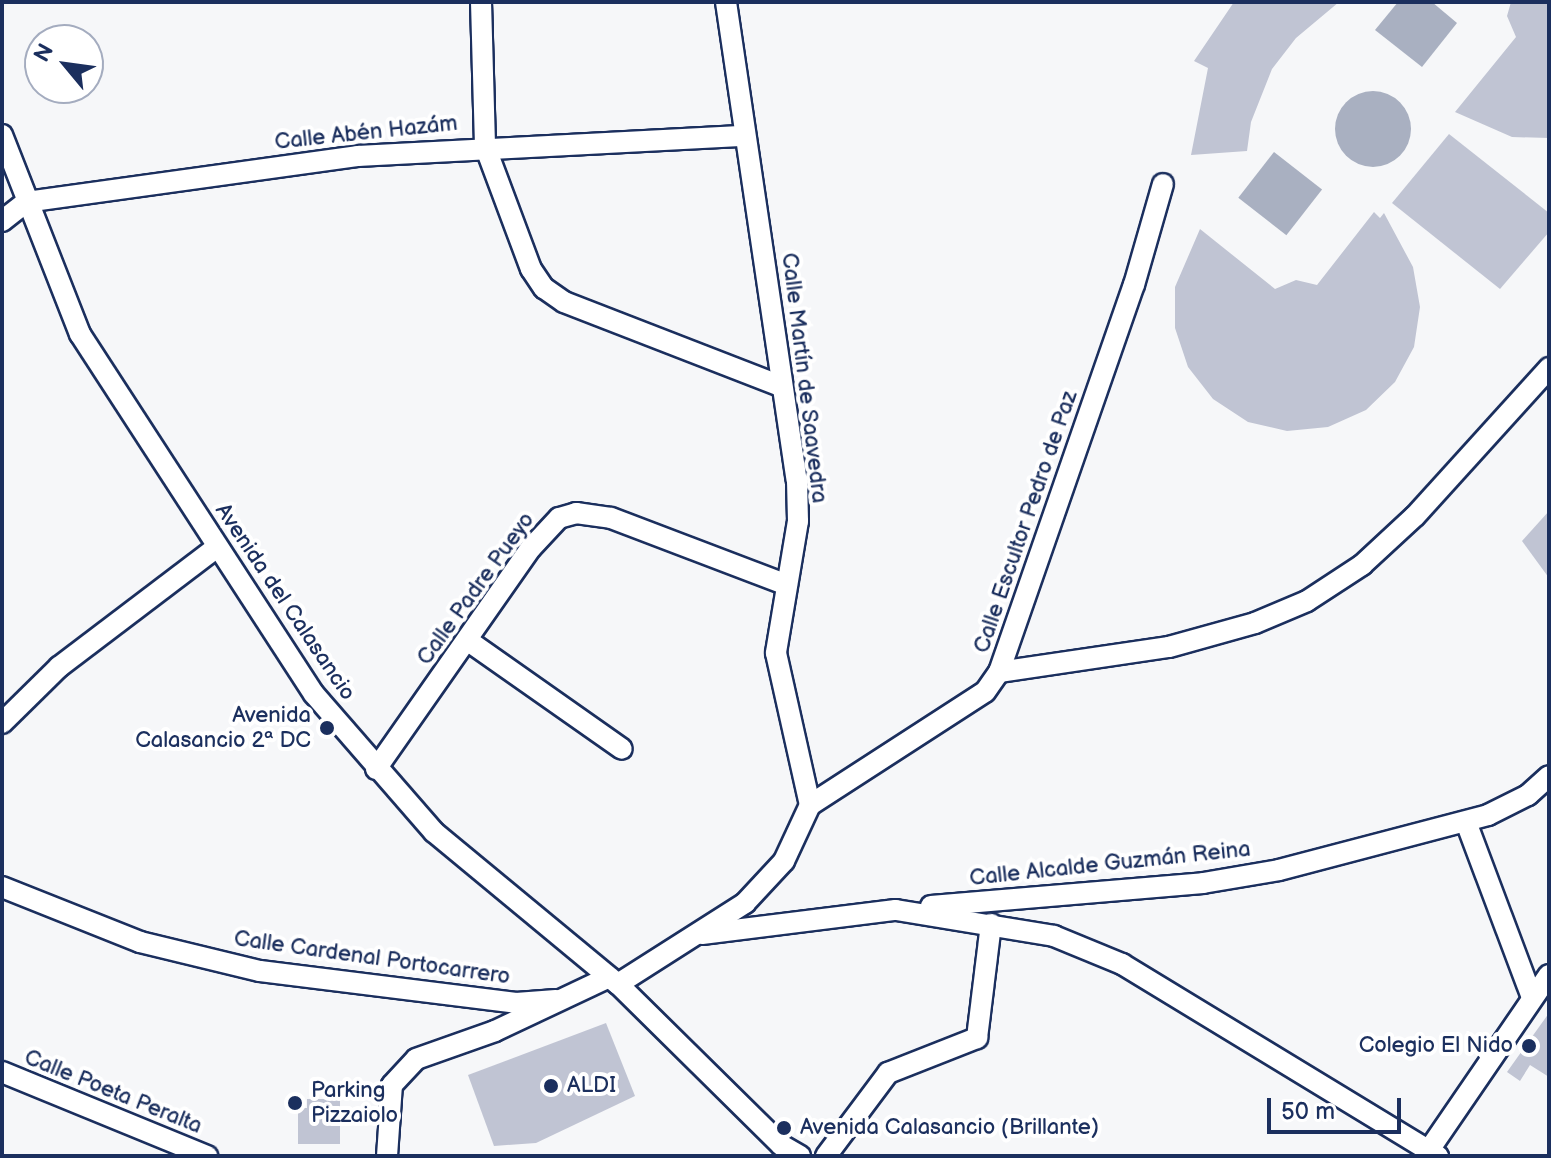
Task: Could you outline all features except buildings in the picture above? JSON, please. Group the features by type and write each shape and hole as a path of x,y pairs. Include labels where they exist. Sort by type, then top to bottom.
{"street":[{"path":"481,2 485,146 531,269 544,288 564,302 781,386"},
{"name":"Calle Martín de Saavedra","path":"726,2 797,480 798,521 777,676 810,805"},
{"name":"Avenida del Calasancio","path":"2,135 80,334 314,694 376,769 434,832 614,981 782,1150 800,1156"},
{"name":"Calle Abén Hazám","path":"2,221 26,202 232,171 485,146 744,136"},
{"name":"Calle Escultor Pedro de Paz","path":"810,805 985,692 999,672 1134,285 1163,184"},
{"path":"999,672 1208,638 1307,601 1362,565 1415,516 1549,368"},
{"name":"Calle Padre Pueyo","path":"376,769 548,527 576,513 611,518 787,585"},
{"path":"2,723 59,667 217,547"},
{"path":"467,640 622,749"},
{"name":"Calle Alcalde Guzmán Reina","path":"896,910 1243,877 1466,822 1508,807 1549,776"},
{"path":"614,981 698,934 766,883 784,861 810,805"},
{"path":"1466,822 1531,995"},
{"name":"Calle Cardenal Portocarrero","path":"2,887 140,942 260,971 516,1003 556,1000"},
{"path":"1029,930 1030,897"},
{"path":"698,934 896,910 1029,930 1087,947 1122,964 1434,1153 1531,995 1549,975"},
{"path":"826,1156 888,1073 977,1038 991,924"},
{"name":"Calle Cardenal Portocarrero","path":"387,1156 392,1085 416,1059 495,1031 556,1000 614,981"},
{"name":"Calle Poeta Peralta","path":"2,1072 207,1156"}],"water":[{"path":"1398,2 1432,2 1457,23 1422,67 1375,30"},
{"path":"1381,91 1394,97 1405,108 1411,129 1409,144 1394,161 1381,167 1365,167 1352,161 1337,144 1335,121 1341,108 1358,93"},
{"path":"1274,152 1322,190 1286,235 1238,198"}],"place":[{"name":"Avenida Calasancio 2ª DC","path":"327,728"},
{"name":"Colegio El Nido","path":"1529,1046"},
{"name":"ALDI","path":"551,1086"},
{"name":"Parking Pizzaiolo","path":"295,1103"},
{"name":"Avenida Calasancio (Brillante)","path":"784,1128"}]}
